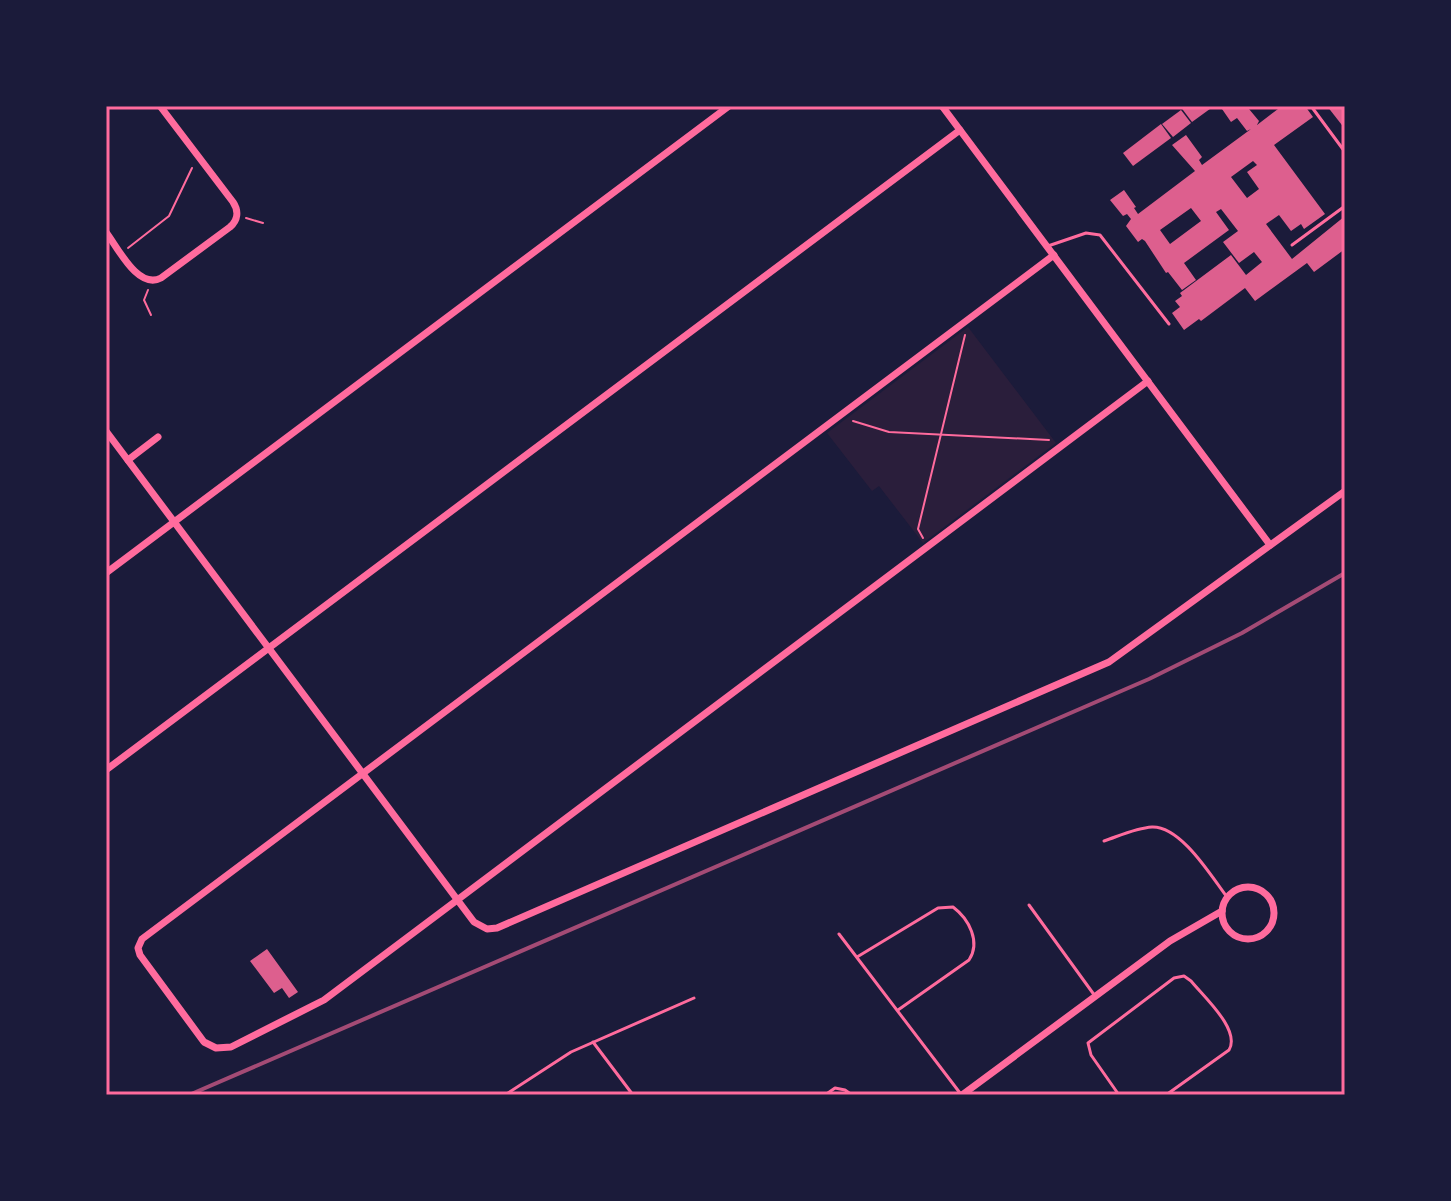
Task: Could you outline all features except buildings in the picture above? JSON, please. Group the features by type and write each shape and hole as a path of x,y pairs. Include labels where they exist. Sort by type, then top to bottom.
{"street":[{"path":"106,232 141,278 152,281 161,278 230,227 237,215 233,202 160,106"},
{"path":"106,573 729,106"},
{"path":"942,106 1270,545"},
{"path":"106,770 960,130"},
{"path":"1054,255 142,939 138,948 143,960 204,1042 216,1048 231,1047 324,1000 1148,381"},
{"path":"106,431 482,928 497,928 1098,667 1131,647 1345,491"},
{"path":"128,460 158,437"},
{"path":"1246,887 1261,890 1273,908 1272,922 1263,934 1242,938 1225,925 1222,911 1227,897 1246,887"},
{"path":"962,1095 1170,941 1222,911"}],"lane":[{"path":"1311,106 1345,152"},
{"path":"1292,245 1345,206"},
{"path":"1047,246 1086,233 1100,235 1169,324"},
{"path":"1104,841 1143,828 1165,828 1190,850 1227,897"},
{"path":"1029,905 1095,996"},
{"path":"857,957 938,908 953,907 964,918 974,936 973,954 969,960 898,1010"},
{"path":"839,934 962,1095"},
{"path":"1119,1095 1091,1055 1088,1043 1174,978 1184,976 1231,1030 1233,1044 1166,1095"},
{"path":"505,1095 559,1059 694,998"},
{"path":"593,1042 633,1095"},
{"path":"825,1095 835,1088 852,1095"}],"path":[{"path":"122,252 169,216 197,156"},
{"path":"237,215 263,223"},
{"path":"151,315 144,300 152,281"},
{"path":"929,546 918,529 966,332 964,323"},
{"path":"842,414 848,420 889,432 1049,440 1059,448"}],"shaded area":[{"path":"968,327 1056,443 923,543 879,486 872,491 827,433"}],"railway":[{"path":"189,1095 1149,679 1242,633 1345,573"}]}
